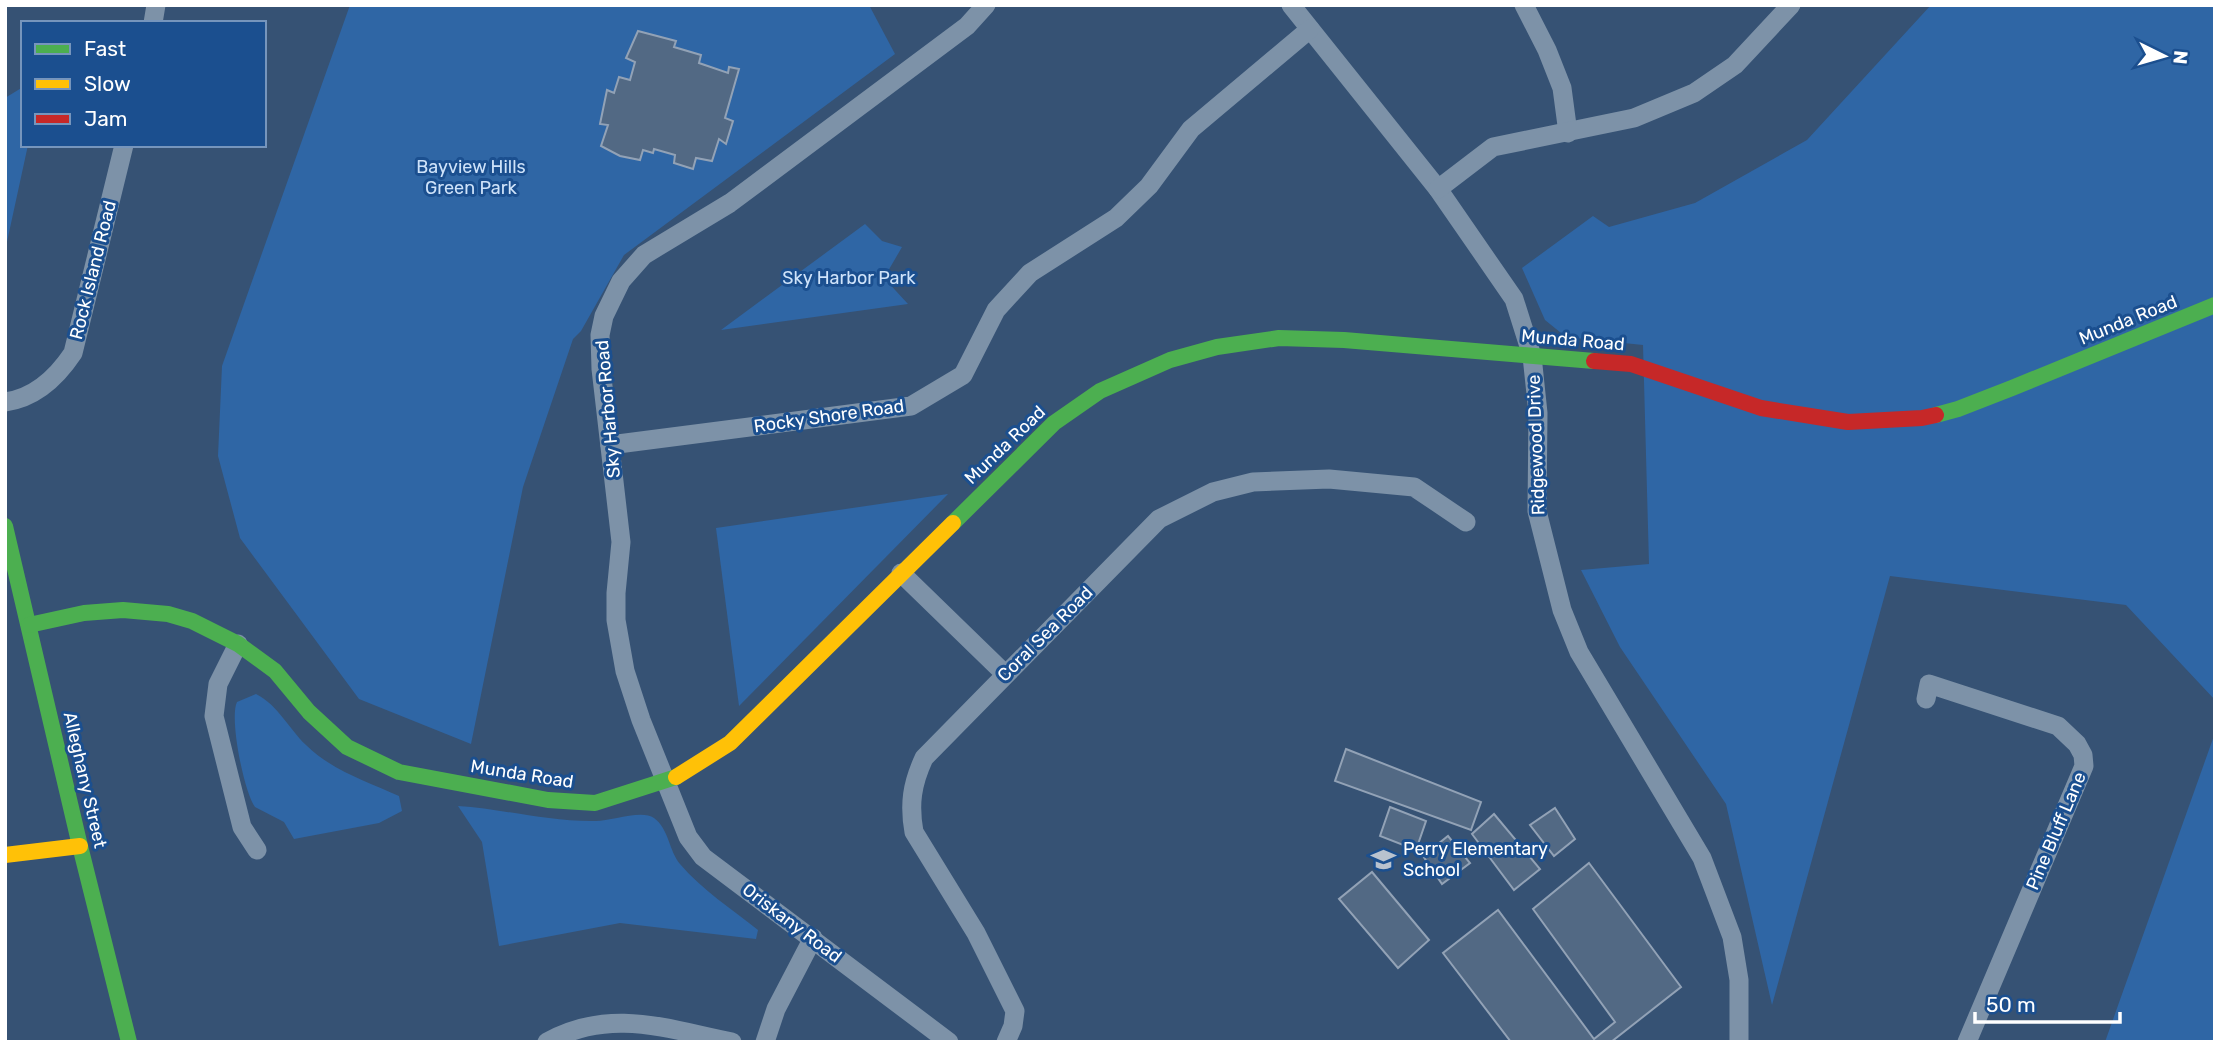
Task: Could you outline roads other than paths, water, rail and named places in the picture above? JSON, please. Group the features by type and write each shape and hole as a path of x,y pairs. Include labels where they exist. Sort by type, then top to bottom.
{"street":[{"name":"Sky Harbor Road","path":"665,781 625,671 618,633 616,593 621,542 601,369 600,335 612,298 632,267 644,255 730,203 967,26 986,5"},
{"name":"Ridgewood Drive","path":"1291,5 1438,189 1514,299 1532,356 1538,413 1537,511 1562,610 1579,652 1702,858 1732,937 1739,980 1740,1042"},
{"path":"1524,5 1548,50 1562,88 1568,133"},
{"path":"1438,189 1493,147 1634,118 1693,93 1735,65 1791,5"},
{"name":"Rocky Shore Road","path":"610,445 911,406 962,375 996,310 1030,273 1116,218 1149,186 1191,129 1311,29"},
{"name":"Rock Island Road","path":"5,402 25,396 47,384 73,353 124,147"},
{"name":"Munda Road","path":"29,625 103,611 143,611 192,621 238,644 275,671 309,712 347,747 399,772 548,800 596,803 684,775 730,743 1054,423 1100,391 1170,360 1217,348 1279,338 1344,340 1631,363 1761,408 1848,422 1922,418 1958,409 2215,305"},
{"name":"Coral Sea Road","path":"1006,1042 1013,1026 1015,1011 976,933 914,832 911,792 924,758 1159,519 1213,492 1253,482 1329,479 1414,487 1466,522"},
{"name":"Alleghany Street","path":"5,526 129,1042"},
{"path":"901,573 1005,674"},
{"path":"238,644 218,684 214,716 243,827 257,850"},
{"name":"Pine Bluff Lane","path":"1926,699 1929,684 2058,726 2077,744 2084,766 1967,1042"},
{"name":"Oriskany Road","path":"665,781 688,837 703,857 949,1042"},
{"path":"5,855 80,846"},
{"path":"765,1042 776,1009 813,938"},
{"path":"547,1042 564,1033 596,1024 624,1021 662,1025 732,1042"}],"place":[{"name":"Perry Elementary School","path":"1383,859"}],"park label":[{"name":"Bayview Hills Green Park","path":"471,177"},
{"name":"Sky Harbor Park","path":"849,278"}]}
